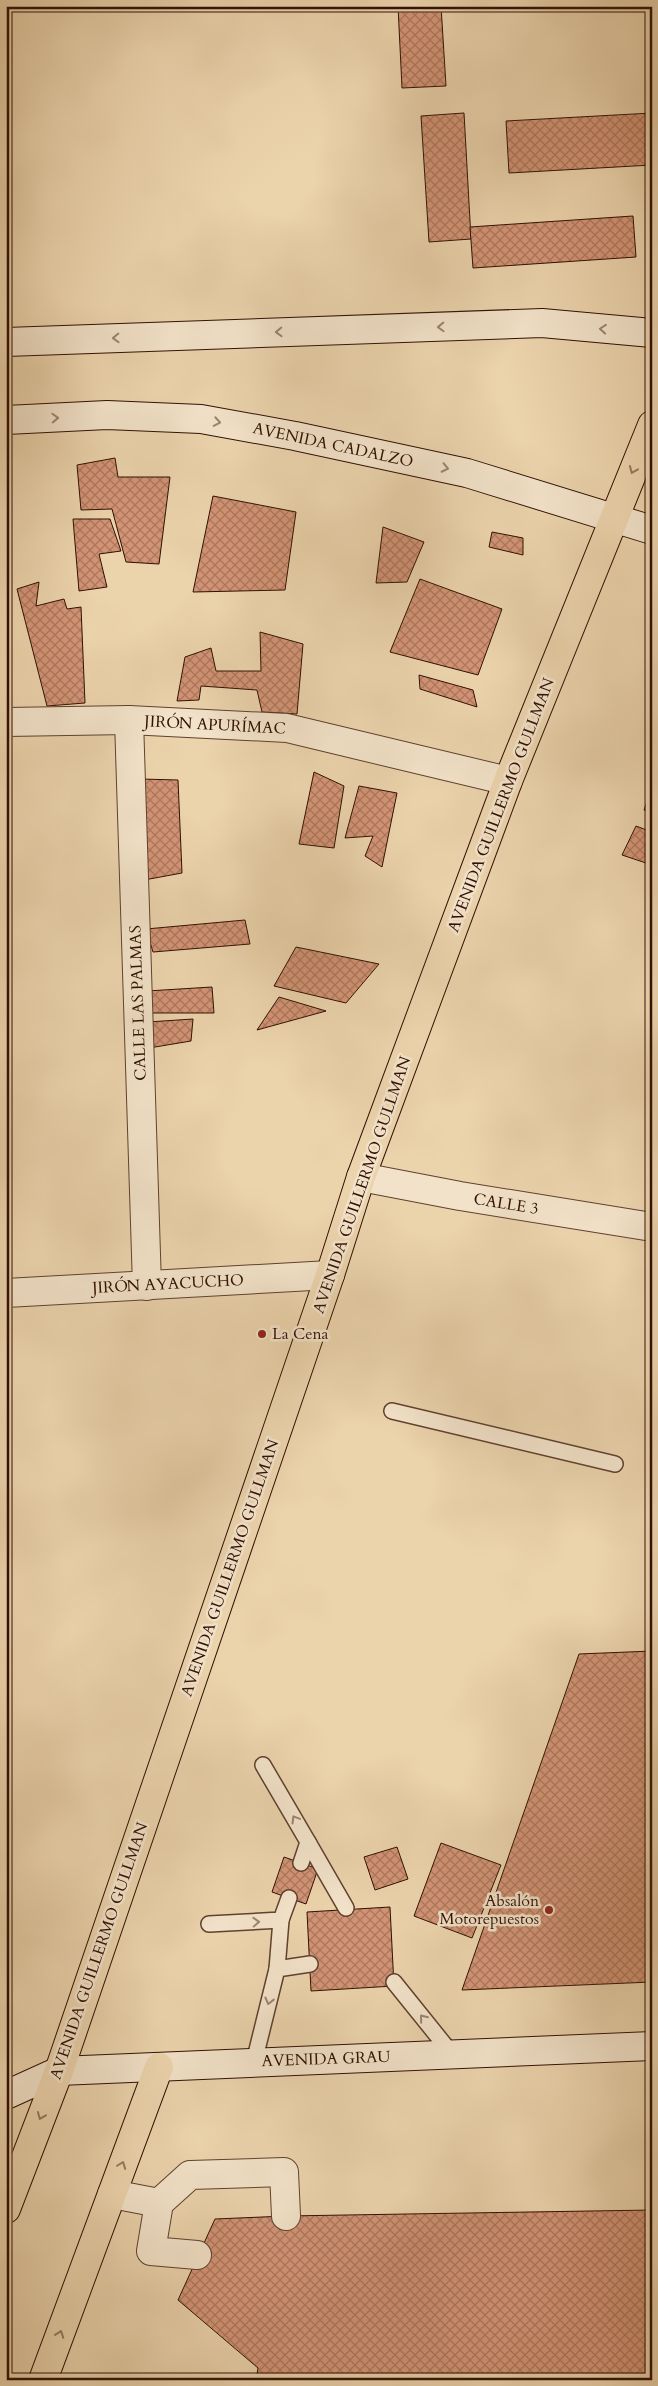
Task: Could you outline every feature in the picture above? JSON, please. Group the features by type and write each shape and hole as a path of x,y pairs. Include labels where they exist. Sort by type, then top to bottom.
{"main road":[{"name":"AVENIDA GUILLERMO GULLMAN","path":"6,2208 59,2071 330,1276 361,1177 508,781 652,425"},
{"path":"43,2380 159,2066"}],"street":[{"path":"6,342 542,323 652,333"},
{"name":"AVENIDA CADALZO","path":"6,420 107,415 201,419 295,436 467,473 652,530"},
{"name":"JIRÓN APURÍMAC","path":"6,722 129,720 287,728 508,781"},
{"name":"CALLE LAS PALMAS","path":"129,720 147,1286"},
{"name":"CALLE 3","path":"361,1177 460,1196 652,1227"},
{"name":"JIRÓN AYACUCHO","path":"6,1293 330,1276"},
{"name":"AVENIDA GRAU","path":"6,2095 59,2071 652,2046"},
{"path":"197,2255 151,2251 159,2203 190,2175 284,2172 286,2216"},
{"path":"112,2194 159,2203"}],"lane":[{"path":"392,1411 615,1464"},
{"path":"263,1765 346,1908"},
{"path":"301,1863 308,1842"},
{"path":"254,2062 277,1969 280,1920 289,1898"},
{"path":"209,1924 280,1920"},
{"path":"277,1969 310,1964"},
{"path":"394,1982 452,2054"}],"building":[{"path":"398,6 441,6 446,86 402,88"},
{"path":"464,113 471,239 429,242 421,116"},
{"path":"652,113 652,165 509,173 506,121"},
{"path":"633,216 636,257 473,268 470,227"},
{"path":"115,458 118,477 170,477 159,564 126,562 112,509 81,510 77,465"},
{"path":"213,496 296,512 285,590 193,592"},
{"path":"73,519 110,519 121,551 99,554 107,587 79,591"},
{"path":"383,527 424,542 407,582 376,583"},
{"path":"492,532 523,538 523,555 489,547"},
{"path":"420,579 502,609 478,675 390,652"},
{"path":"39,582 36,606 64,599 67,609 81,607 85,703 47,706 17,589"},
{"path":"260,632 303,644 297,714 262,712 257,690 201,686 199,700 177,701 185,657 211,648 216,671 261,671"},
{"path":"419,675 473,690 477,707 420,689"},
{"path":"314,772 344,786 334,848 299,844"},
{"path":"140,779 178,780 182,873 144,880"},
{"path":"359,786 397,793 382,867 365,856 373,836 345,838"},
{"path":"652,788 652,812 644,810"},
{"path":"636,826 652,832 652,865 622,855"},
{"path":"245,920 250,944 153,952 146,929"},
{"path":"296,947 379,964 346,1003 274,986"},
{"path":"212,987 214,1013 147,1013 147,991"},
{"path":"279,997 326,1011 257,1030"},
{"path":"193,1019 191,1041 149,1048 148,1022"},
{"path":"652,1651 652,1982 462,1990 579,1654"},
{"path":"441,1843 501,1865 472,1938 414,1916"},
{"path":"397,1847 408,1879 375,1890 364,1857"},
{"path":"284,1857 318,1869 306,1904 272,1892"},
{"path":"390,1907 394,1986 311,1991 307,1912"},
{"path":"652,2210 652,2380 256,2380 258,2368 178,2300 215,2219 286,2216"}],"place":[{"name":"La Cena","path":"262,1334"},
{"name":"Absalón Motorepuestos","path":"549,1910"}]}
